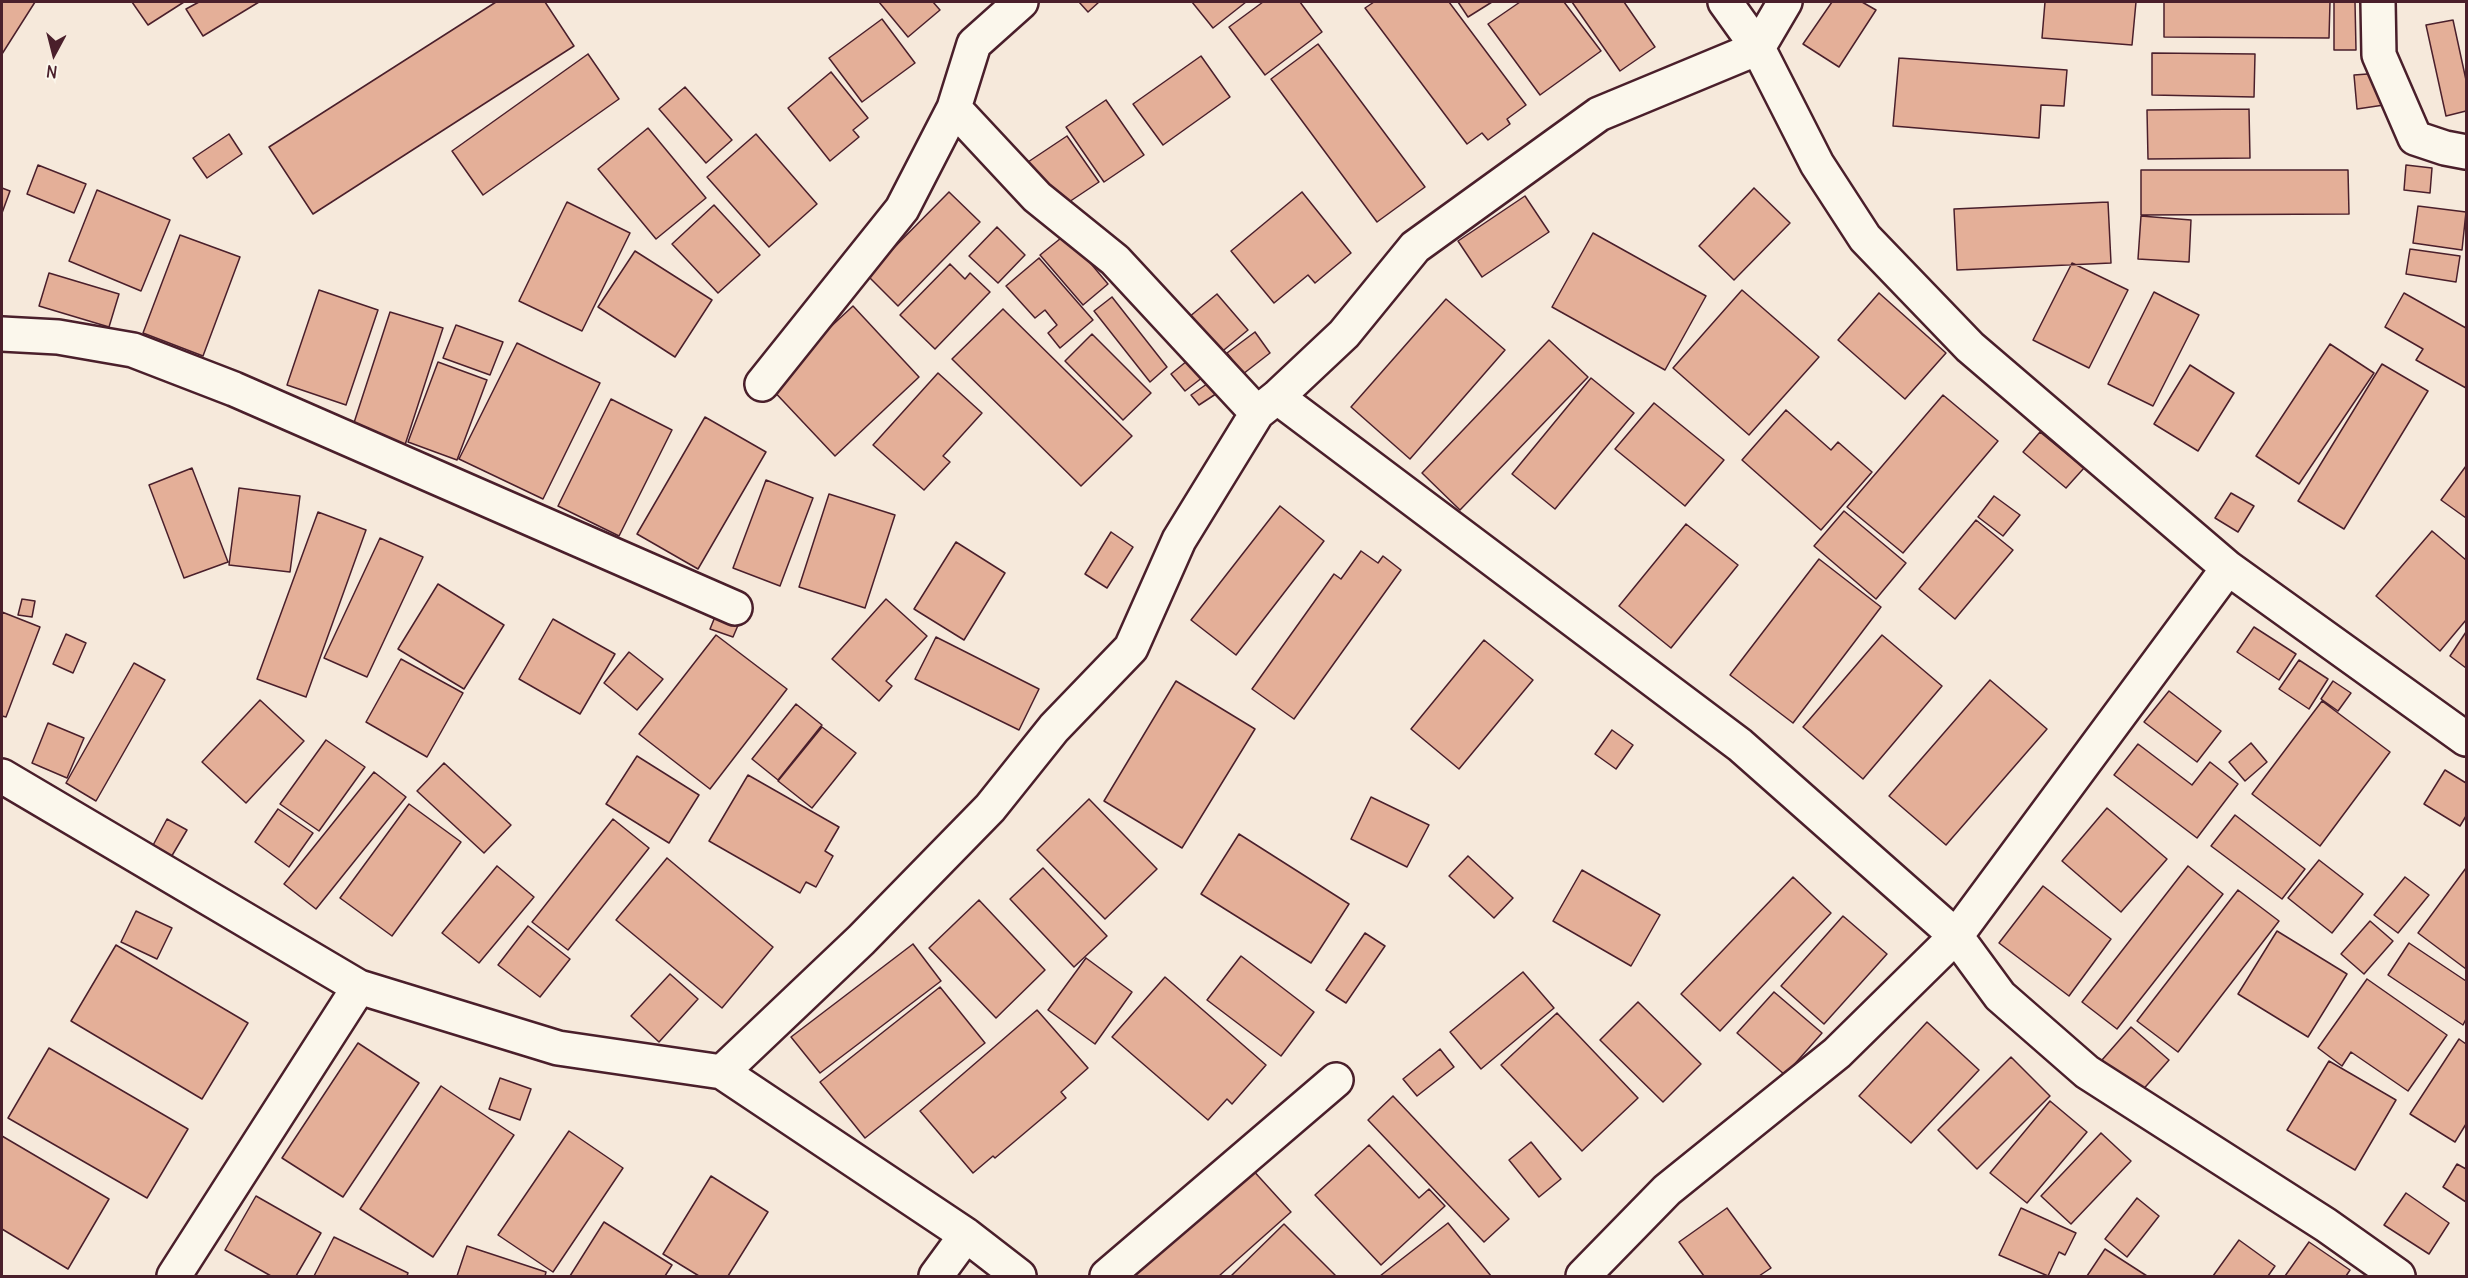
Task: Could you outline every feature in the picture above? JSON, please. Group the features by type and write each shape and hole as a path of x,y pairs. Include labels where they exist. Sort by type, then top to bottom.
{"street":[{"path":"762,384 902,209 954,108 974,44 1021,2"},
{"path":"1725,2 1758,48 1817,164 1865,238 1970,347 2228,568 2466,739"},
{"path":"722,1072 861,940 990,808 1054,728 1131,648 1179,540 1267,405 1344,334 1416,247 1599,114 1758,48 1785,2"},
{"path":"2378,2 2379,55 2415,138 2466,152"},
{"path":"954,108 1037,197 1115,260 1267,405 1740,745 1956,936 2000,996 2087,1072 2326,1226 2398,1276"},
{"path":"2,334 58,337 133,350 234,389 735,608"},
{"path":"1583,1276 1666,1190 1837,1053 1956,936 2228,568"},
{"path":"2,776 359,987 558,1048 722,1072 966,1235 1019,1276"},
{"path":"174,1276 359,987"},
{"path":"1107,1276 1336,1080"},
{"path":"936,1276 966,1235"}],"building":[{"path":"2,2 35,2 2,54"},
{"path":"132,2 184,2 148,25"},
{"path":"199,2 259,2 203,36 186,9"},
{"path":"496,2 545,2 574,46 313,214 269,147"},
{"path":"879,2 933,2 940,10 908,37"},
{"path":"1079,2 1099,2 1088,12"},
{"path":"1192,2 1246,2 1213,28"},
{"path":"1263,2 1300,2 1322,32 1265,75 1229,27"},
{"path":"1374,2 1449,2 1526,105 1507,119 1510,124 1488,140 1482,133 1467,144 1365,8"},
{"path":"1458,2 1492,2 1468,17"},
{"path":"1520,2 1564,2 1601,51 1540,95 1488,24"},
{"path":"1572,2 1624,2 1655,47 1620,71"},
{"path":"1832,2 1862,2 1876,10 1839,67 1803,44"},
{"path":"2045,2 2136,2 2132,45 2042,38"},
{"path":"2164,2 2330,2 2329,38 2164,37"},
{"path":"2334,2 2355,2 2356,50 2334,50"},
{"path":"882,19 915,63 862,102 829,58"},
{"path":"2453,20 2466,80 2466,111 2446,116 2426,25"},
{"path":"1318,44 1425,187 1377,222 1271,79"},
{"path":"2152,53 2255,54 2254,97 2152,95"},
{"path":"588,54 619,99 483,195 452,151"},
{"path":"1201,56 1230,97 1163,145 1133,104"},
{"path":"1899,58 2067,70 2064,106 2041,105 2039,138 1893,126"},
{"path":"831,72 868,118 853,130 859,137 830,161 788,108"},
{"path":"2381,73 2384,105 2357,109 2354,75"},
{"path":"685,87 732,140 706,163 659,109"},
{"path":"1106,100 1144,155 1104,182 1066,127"},
{"path":"2249,109 2250,158 2148,159 2147,110"},
{"path":"648,128 706,198 656,239 598,169"},
{"path":"229,134 242,154 207,178 193,158"},
{"path":"756,134 817,204 769,247 707,177"},
{"path":"1067,136 1099,182 1060,208 1028,162"},
{"path":"38,165 86,184 74,213 27,194"},
{"path":"2406,165 2432,168 2430,193 2404,190"},
{"path":"2141,170 2348,170 2349,214 2141,215"},
{"path":"2,188 10,191 2,213"},
{"path":"1754,188 1790,223 1734,280 1699,246"},
{"path":"97,190 170,220 141,291 69,261"},
{"path":"949,192 980,222 898,306 867,275"},
{"path":"1302,192 1351,253 1315,283 1308,275 1274,303 1231,251"},
{"path":"1525,196 1549,232 1482,277 1458,241"},
{"path":"567,202 630,233 582,331 519,301"},
{"path":"2108,202 2111,263 1957,270 1954,209"},
{"path":"714,205 760,255 718,293 672,244"},
{"path":"2418,206 2466,212 2462,250 2413,243"},
{"path":"2141,216 2191,220 2189,262 2138,259"},
{"path":"997,227 1025,255 998,283 969,256"},
{"path":"1593,233 1706,296 1665,370 1552,307"},
{"path":"1066,234 1108,284 1083,305 1040,255"},
{"path":"180,235 240,257 203,356 143,333"},
{"path":"2410,249 2460,256 2456,282 2406,274"},
{"path":"635,251 712,300 675,357 598,307"},
{"path":"1039,258 1093,320 1060,348 1048,333 1057,325 1045,310 1035,318 1006,286"},
{"path":"2072,263 2128,290 2089,368 2033,340"},
{"path":"950,264 965,279 970,273 990,292 935,349 900,315"},
{"path":"49,273 119,294 109,327 39,306"},
{"path":"319,290 378,310 346,405 287,385"},
{"path":"1742,290 1819,357 1749,435 1673,368"},
{"path":"2154,292 2199,315 2153,406 2108,384"},
{"path":"1879,293 1946,353 1905,399 1838,340"},
{"path":"2404,293 2466,328 2466,388 2416,360 2423,349 2385,327"},
{"path":"1217,294 1248,330 1213,359 1183,322"},
{"path":"1112,297 1167,367 1150,382 1094,311"},
{"path":"1446,299 1505,350 1410,459 1351,407"},
{"path":"853,306 919,377 835,456 768,385"},
{"path":"1003,309 1132,436 1081,486 952,359"},
{"path":"390,312 443,328 404,448 351,432"},
{"path":"456,325 503,342 490,375 443,358"},
{"path":"1255,332 1270,353 1243,374 1227,353"},
{"path":"1092,334 1151,393 1123,420 1065,361"},
{"path":"1549,340 1588,377 1460,510 1422,473"},
{"path":"517,343 600,383 543,499 459,459"},
{"path":"2330,344 2374,373 2299,484 2256,456"},
{"path":"1198,352 1212,370 1185,391 1171,374"},
{"path":"438,362 487,380 457,460 408,442"},
{"path":"2382,364 2428,391 2344,529 2298,501"},
{"path":"2190,365 2234,393 2198,451 2154,424"},
{"path":"938,373 982,413 943,456 950,462 924,490 873,445"},
{"path":"1217,377 1225,388 1199,405 1191,395"},
{"path":"1591,378 1634,413 1555,509 1512,474"},
{"path":"1943,395 1998,441 1903,553 1847,507"},
{"path":"611,399 672,430 619,536 558,506"},
{"path":"1654,403 1724,460 1685,506 1615,449"},
{"path":"1786,410 1831,450 1838,442 1872,472 1821,530 1742,460"},
{"path":"705,417 766,452 698,569 637,534"},
{"path":"2040,432 2084,468 2066,488 2023,452"},
{"path":"2466,466 2466,518 2441,500"},
{"path":"192,468 228,562 184,578 149,485"},
{"path":"766,480 813,498 780,586 733,568"},
{"path":"239,488 300,496 290,572 229,565"},
{"path":"2231,493 2254,506 2238,532 2215,518"},
{"path":"829,494 895,515 865,608 799,587"},
{"path":"1994,496 2020,515 2003,536 1978,517"},
{"path":"1280,506 1324,541 1236,655 1191,620"},
{"path":"1844,511 1906,563 1876,599 1814,546"},
{"path":"318,512 366,530 306,697 257,679"},
{"path":"1976,520 2013,550 1955,619 1919,589"},
{"path":"1686,524 1738,565 1671,648 1619,606"},
{"path":"2432,531 2466,560 2466,620 2440,651 2376,596"},
{"path":"1111,532 1133,547 1107,588 1085,574"},
{"path":"380,538 423,557 367,677 324,658"},
{"path":"956,542 1005,573 964,640 914,609"},
{"path":"1361,551 1378,563 1383,556 1401,570 1294,719 1252,689 1334,574 1341,579"},
{"path":"1819,559 1881,607 1793,723 1730,675"},
{"path":"438,584 504,625 464,689 398,649"},
{"path":"22,599 35,601 32,617 18,615"},
{"path":"886,599 927,636 886,681 892,686 879,701 832,659"},
{"path":"719,607 742,616 733,637 710,629"},
{"path":"2,612 40,627 6,717 2,716"},
{"path":"553,619 615,654 580,714 519,679"},
{"path":"2254,627 2296,654 2279,680 2237,652"},
{"path":"2466,632 2466,668 2450,656"},
{"path":"66,634 86,643 73,673 53,664"},
{"path":"716,635 787,689 710,789 639,734"},
{"path":"1882,635 1942,686 1863,779 1803,727"},
{"path":"936,637 1039,689 1019,730 915,679"},
{"path":"1484,640 1533,680 1459,769 1411,729"},
{"path":"629,652 663,679 637,710 604,683"},
{"path":"401,659 463,693 427,757 366,722"},
{"path":"2299,660 2328,679 2309,709 2279,689"},
{"path":"134,663 165,680 96,801 66,783"},
{"path":"1990,680 2047,729 1946,845 1889,796"},
{"path":"1176,681 1255,729 1182,848 1104,801"},
{"path":"2333,681 2351,693 2338,711 2321,699"},
{"path":"2169,691 2221,731 2197,762 2144,722"},
{"path":"260,700 304,741 246,803 202,762"},
{"path":"2322,701 2390,752 2320,846 2252,794"},
{"path":"796,704 822,725 778,780 752,759"},
{"path":"48,723 84,738 67,778 32,763"},
{"path":"822,727 856,753 812,808 778,781"},
{"path":"1612,730 1633,745 1616,769 1595,754"},
{"path":"326,740 365,767 319,831 280,804"},
{"path":"2251,743 2267,762 2245,781 2229,762"},
{"path":"2138,744 2192,785 2210,762 2238,784 2197,838 2114,775"},
{"path":"637,756 699,795 669,843 606,804"},
{"path":"444,763 511,825 484,853 417,791"},
{"path":"2445,770 2466,783 2466,816 2460,826 2424,804"},
{"path":"374,772 406,797 316,909 284,884"},
{"path":"748,775 839,827 825,851 833,856 816,887 806,882 800,893 709,841"},
{"path":"1371,797 1429,825 1407,867 1351,839"},
{"path":"1089,799 1157,869 1105,919 1037,850"},
{"path":"409,804 461,842 392,936 340,898"},
{"path":"2107,808 2167,859 2121,912 2062,861"},
{"path":"278,809 313,833 289,867 255,842"},
{"path":"2235,815 2305,869 2282,899 2211,846"},
{"path":"167,819 187,830 170,859 151,849"},
{"path":"613,819 649,848 568,950 532,922"},
{"path":"1239,834 1349,904 1311,963 1201,894"},
{"path":"1468,856 1513,898 1494,918 1449,876"},
{"path":"667,858 773,947 722,1008 616,920"},
{"path":"2319,860 2363,894 2332,933 2288,898"},
{"path":"497,866 534,897 479,963 442,933"},
{"path":"2188,866 2223,894 2117,1029 2082,1002"},
{"path":"1043,868 1107,936 1074,967 1010,899"},
{"path":"2466,868 2466,969 2418,933"},
{"path":"1582,870 1660,915 1631,966 1553,921"},
{"path":"1793,877 1831,913 1720,1031 1681,994"},
{"path":"2405,877 2429,895 2398,933 2374,915"},
{"path":"2043,886 2111,939 2069,996 1999,943"},
{"path":"2238,890 2279,921 2178,1052 2137,1021"},
{"path":"979,900 1045,970 996,1018 929,948"},
{"path":"136,911 172,928 157,959 121,942"},
{"path":"1843,916 1887,954 1824,1024 1781,986"},
{"path":"2370,921 2393,941 2364,974 2341,954"},
{"path":"528,926 570,959 540,997 498,965"},
{"path":"2277,931 2347,974 2308,1037 2238,994"},
{"path":"1365,933 1385,946 1346,1003 1326,990"},
{"path":"2409,943 2466,981 2466,1019 2463,1025 2388,975"},
{"path":"913,944 941,981 820,1073 791,1037"},
{"path":"116,945 248,1023 202,1099 71,1021"},
{"path":"1241,956 1314,1012 1281,1056 1207,1000"},
{"path":"1086,958 1132,992 1095,1044 1048,1010"},
{"path":"1523,972 1554,1008 1481,1069 1450,1032"},
{"path":"670,974 698,999 659,1042 631,1016"},
{"path":"1165,977 1266,1065 1232,1104 1227,1099 1208,1120 1112,1037"},
{"path":"2367,979 2447,1035 2408,1091 2351,1052 2342,1066 2318,1048"},
{"path":"940,987 985,1043 865,1138 820,1082"},
{"path":"1774,992 1822,1033 1785,1075 1737,1033"},
{"path":"1638,1002 1701,1064 1663,1102 1600,1040"},
{"path":"1037,1010 1088,1068 1061,1092 1066,1098 995,1158 993,1156 973,1173 920,1111"},
{"path":"1557,1013 1638,1098 1582,1151 1501,1065"},
{"path":"1927,1022 1979,1070 1911,1143 1859,1096"},
{"path":"2131,1027 2169,1060 2140,1093 2102,1060"},
{"path":"2459,1039 2466,1044 2466,1124 2455,1142 2410,1114"},
{"path":"358,1043 419,1083 343,1197 282,1158"},
{"path":"49,1048 188,1129 147,1198 8,1118"},
{"path":"1440,1049 1454,1067 1417,1096 1403,1079"},
{"path":"2011,1057 2050,1096 1977,1169 1938,1130"},
{"path":"2329,1061 2396,1100 2355,1170 2287,1130"},
{"path":"500,1078 531,1089 520,1120 489,1109"},
{"path":"441,1086 514,1135 433,1257 360,1209"},
{"path":"1393,1096 1509,1219 1484,1242 1368,1120"},
{"path":"2050,1101 2087,1132 2027,1203 1990,1173"},
{"path":"569,1131 623,1168 553,1272 498,1235"},
{"path":"2101,1133 2131,1161 2071,1224 2041,1196"},
{"path":"2,1136 109,1199 68,1269 2,1229"},
{"path":"1531,1142 1561,1179 1539,1197 1509,1160"},
{"path":"1369,1145 1419,1198 1429,1189 1445,1206 1381,1265 1315,1195"},
{"path":"2457,1164 2466,1169 2466,1202 2443,1187"},
{"path":"1250,1167 1291,1212 1219,1276 1126,1276"},
{"path":"711,1176 768,1212 728,1276 699,1276 663,1254"},
{"path":"2406,1193 2449,1223 2429,1254 2384,1225"},
{"path":"256,1196 321,1233 296,1276 271,1276 225,1250"},
{"path":"2137,1198 2159,1216 2127,1257 2105,1239"},
{"path":"1727,1208 1771,1268 1759,1276 1704,1276 1679,1242"},
{"path":"2021,1208 2076,1233 2065,1255 2059,1252 2048,1276 1999,1255"},
{"path":"604,1222 672,1265 665,1276 570,1276"},
{"path":"1448,1223 1491,1276 1380,1276"},
{"path":"1284,1224 1336,1276 1231,1276"},
{"path":"334,1237 408,1273 407,1276 314,1276"},
{"path":"2239,1240 2275,1266 2268,1276 2213,1276"},
{"path":"2309,1242 2350,1270 2346,1276 2285,1276"},
{"path":"467,1246 546,1272 545,1276 457,1276"},
{"path":"2105,1249 2147,1276 2087,1276"}]}
